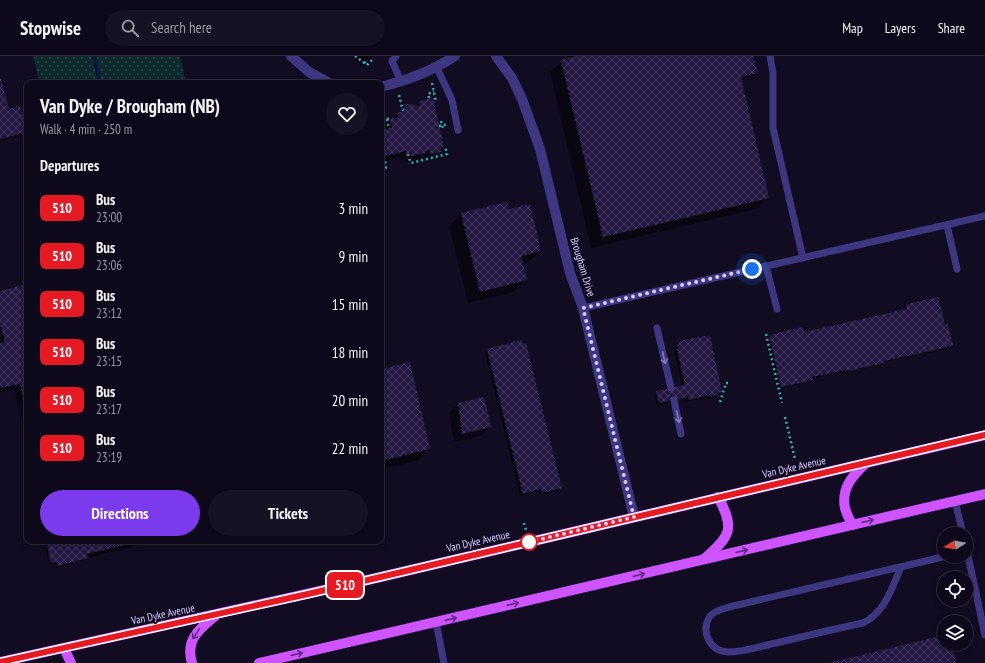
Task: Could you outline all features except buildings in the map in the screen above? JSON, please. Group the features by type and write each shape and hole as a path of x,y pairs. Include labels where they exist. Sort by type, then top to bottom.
{"main road":[{"name":"Van Dyke Avenue","path":"0,662 219,614 985,435"},
{"path":"852,525 845,508 844,496 847,486 854,475 866,463"},
{"path":"259,663 985,494"},
{"path":"704,560 720,545 727,535 729,524 728,515 718,497"},
{"path":"192,663 190,657 190,647 194,638 200,628 219,614"},
{"path":"64,648 71,663"}],"street":[{"path":"291,56 309,72 324,80"},
{"path":"384,86 421,75 437,68 455,56"},
{"name":"Brougham Drive","path":"496,56 512,78 522,98 540,149 570,273 583,308 634,517"}],"lane":[{"path":"396,56 392,61 401,82"},
{"path":"770,56 773,73 773,128 803,258"},
{"path":"437,68 452,100 458,130"},
{"path":"583,308 985,216"},
{"path":"947,225 957,269"},
{"path":"766,266 777,309"},
{"path":"657,328 671,388"},
{"path":"674,400 682,434"},
{"path":"956,501 962,527"},
{"path":"901,567 891,592 882,607 873,618 863,623 750,649 729,652 720,651 713,647 707,637 707,626 710,615 717,611 901,567 937,558"},
{"path":"969,563 985,635"},
{"path":"436,622 444,663"}],"path":[{"path":"355,56 369,65 373,59"},
{"path":"364,63 367,60"},
{"path":"432,83 436,102"},
{"path":"429,98 428,94 434,91"},
{"path":"400,95 403,111"},
{"path":"387,118 389,129"},
{"path":"384,119 391,118"},
{"path":"441,121 443,129"},
{"path":"408,154 411,162 446,154 445,146"},
{"path":"384,159 386,168 384,169"},
{"path":"766,334 782,403"},
{"path":"720,402 726,383 728,383"},
{"path":"785,417 795,459"},
{"path":"524,523 526,530"}],"green space":[{"path":"33,56 180,56 185,80 39,80"}],"waterway":[{"path":"94,56 99,80"}],"bus line":[{"name":"510","path":"0,662 308,594 985,435"}],"route":[{"path":"529,542 634,517 583,308 752,269"}]}
